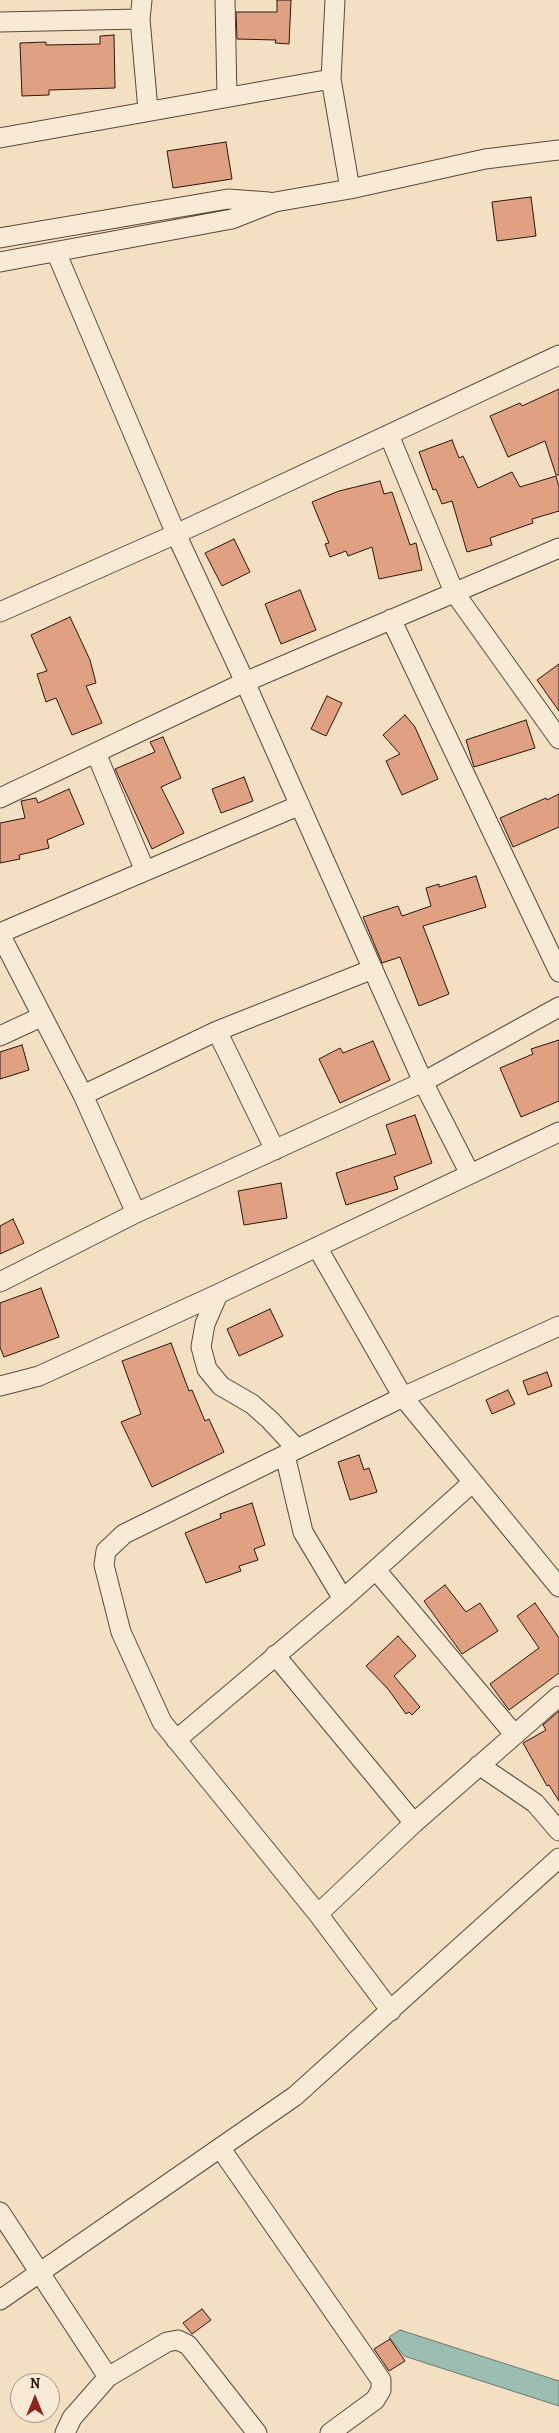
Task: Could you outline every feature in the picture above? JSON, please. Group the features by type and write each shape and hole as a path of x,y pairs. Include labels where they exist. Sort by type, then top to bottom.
{"street":[{"path":"142,0 140,19 148,110"},
{"path":"225,0 227,96"},
{"path":"335,0 331,79 350,189"},
{"path":"0,22 140,19"},
{"path":"0,138 148,110 331,79"},
{"path":"0,262 232,219 275,202 350,189 485,159 559,150"},
{"path":"0,238 228,199 275,202"},
{"path":"111,219 115,240"},
{"path":"56,252 176,534 245,682 423,1082 470,1174"},
{"path":"0,612 176,534 559,355"},
{"path":"389,435 454,592 559,739"},
{"path":"0,798 245,682 559,548"},
{"path":"391,619 559,972"},
{"path":"96,753 145,871"},
{"path":"136,1214 82,1095 0,933 300,805"},
{"path":"82,1095 217,1031 373,968"},
{"path":"0,1282 136,1214 423,1082 559,1006"},
{"path":"0,1036 41,1017"},
{"path":"217,1031 275,1150"},
{"path":"0,1386 40,1376 218,1294 559,1132"},
{"path":"317,1247 404,1397 559,1587"},
{"path":"218,1294 205,1324 201,1347 207,1369 212,1378 221,1386 252,1404 270,1420 291,1452 303,1532 343,1599"},
{"path":"391,2011 318,1914 176,1740 158,1714 121,1632 104,1565 106,1551 124,1534 404,1397 559,1326"},
{"path":"176,1740 343,1599 473,1482"},
{"path":"376,1570 514,1734"},
{"path":"275,1655 414,1822"},
{"path":"318,1914 414,1822 559,1696"},
{"path":"479,1765 535,1803 559,1831"},
{"path":"0,2300 221,2149 295,2096 559,1858"},
{"path":"221,2149 381,2380 381,2390 375,2400 330,2433"},
{"path":"0,2212 108,2377"},
{"path":"65,2433 72,2418 108,2377 167,2342 178,2340 188,2345 257,2433"}],"water":[{"path":"400,2330 559,2381 559,2406 404,2356 389,2337"}],"building":[{"path":"277,0 291,0 289,44 275,43 276,40 237,39 236,12 277,12"},
{"path":"114,35 115,88 49,90 49,95 22,96 20,43 46,42 46,45 100,44 100,36"},
{"path":"226,142 232,179 173,188 167,151"},
{"path":"531,197 536,236 497,241 492,202"},
{"path":"559,389 559,475 556,475 545,441 508,457 490,416 520,403 522,406"},
{"path":"452,440 459,458 463,456 478,488 512,472 520,487 556,476 559,487 559,511 532,519 533,523 490,538 492,545 467,552 452,501 442,504 436,489 433,490 419,452"},
{"path":"380,481 384,494 392,492 410,545 416,543 422,570 379,579 372,547 348,556 346,551 330,557 325,544 329,543 312,502 339,491"},
{"path":"234,539 250,572 222,586 205,553"},
{"path":"300,590 316,630 281,644 265,604"},
{"path":"70,617 90,660 96,683 86,686 102,723 72,735 56,698 46,702 37,674 47,671 31,635"},
{"path":"559,664 559,711 537,680"},
{"path":"327,696 342,703 326,736 311,729"},
{"path":"405,715 415,727 438,779 402,795 386,761 400,754 383,735"},
{"path":"526,720 535,748 474,767 466,740"},
{"path":"163,737 181,778 161,787 184,833 152,849 115,769 155,752 150,742"},
{"path":"244,777 253,801 221,813 212,789"},
{"path":"69,789 84,824 47,840 49,848 19,855 20,859 0,863 0,823 25,818 21,801 36,798 38,803"},
{"path":"559,794 559,827 513,847 500,818"},
{"path":"476,876 486,907 423,926 449,994 419,1006 400,957 382,963 363,917 398,906 402,916 431,906 426,888 439,884 439,887"},
{"path":"559,1040 559,1101 521,1117 500,1068 533,1054 531,1049"},
{"path":"373,1041 390,1080 340,1103 319,1059 340,1048 343,1053"},
{"path":"22,1045 29,1070 0,1079 0,1052"},
{"path":"415,1115 432,1163 394,1177 398,1189 346,1205 336,1173 396,1154 386,1125"},
{"path":"281,1183 287,1218 244,1225 238,1191"},
{"path":"13,1219 24,1243 0,1254 0,1226"},
{"path":"41,1288 59,1337 4,1357 0,1347 0,1303"},
{"path":"270,1309 283,1336 239,1356 227,1329"},
{"path":"171,1343 189,1391 192,1390 205,1421 209,1419 224,1452 152,1487 121,1422 141,1414 122,1361"},
{"path":"547,1372 552,1386 528,1395 523,1381"},
{"path":"508,1390 515,1404 492,1414 486,1400"},
{"path":"359,1455 364,1470 369,1468 377,1492 350,1500 338,1462"},
{"path":"252,1503 265,1545 254,1549 258,1560 239,1566 241,1571 206,1583 185,1533 221,1518 220,1514"},
{"path":"445,1585 466,1612 480,1603 498,1631 462,1654 424,1601"},
{"path":"535,1603 559,1638 559,1673 509,1710 490,1684 539,1648 517,1616"},
{"path":"398,1636 416,1656 394,1676 420,1707 412,1715 409,1712 406,1714 388,1689 366,1666"},
{"path":"559,1711 559,1801 549,1785 547,1786 523,1743 546,1730 543,1725"},
{"path":"202,2309 211,2320 192,2334 183,2323"},
{"path":"390,2339 405,2361 389,2371 374,2349"}]}
